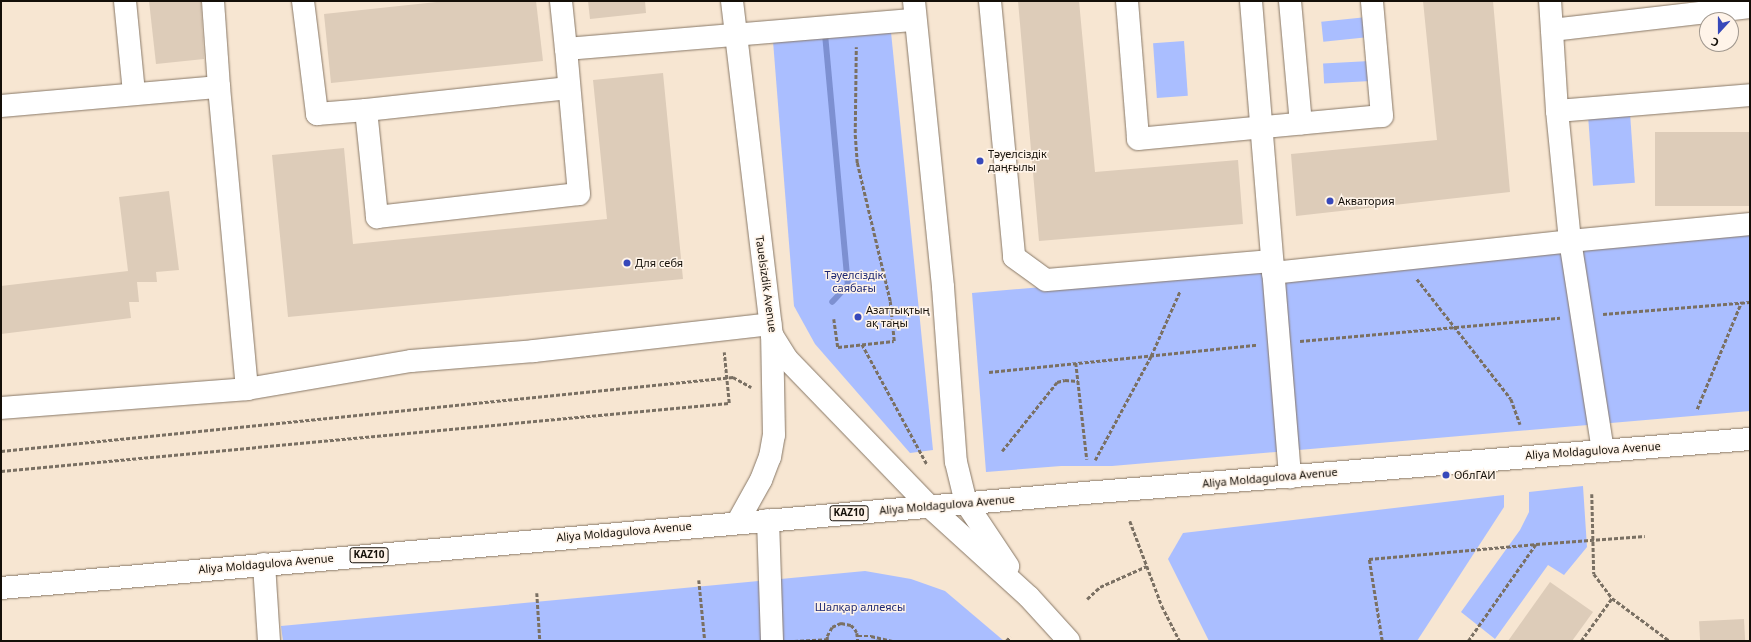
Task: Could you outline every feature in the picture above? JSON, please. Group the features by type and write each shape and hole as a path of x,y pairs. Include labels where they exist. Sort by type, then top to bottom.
{"main road":[{"path":"125,1 134,93"},
{"path":"213,1 219,87 247,389"},
{"path":"303,1 317,114 569,88"},
{"path":"366,110 377,217 580,194 561,1"},
{"name":"Tauelsizdik Avenue","path":"732,1 734,35 771,329 786,359 929,506 1029,597"},
{"path":"990,1 1014,257 1046,280 1190,268 1273,267 1401,259 1750,224"},
{"path":"1127,1 1138,139 1263,129 1382,116 1372,1"},
{"path":"1251,1 1263,129 1290,477"},
{"path":"1290,1 1301,124"},
{"path":"1550,1 1557,111 1570,241 1603,451"},
{"path":"1552,30 1738,6"},
{"path":"566,49 856,25 915,10 943,287 956,462 966,503 1029,597 1070,641"},
{"path":"1,106 134,93 219,87"},
{"path":"1557,111 1750,95"},
{"path":"1,408 247,389 411,361 534,351 722,329 771,329 774,435 770,457 761,480 737,522"},
{"name":"Aliya Moldagulova Avenue","path":"1,588 737,522 1290,477 1513,457 1750,439"},
{"path":"768,520 772,641"},
{"path":"264,564 269,641"}],"path":[{"path":"834,319 838,347 894,341 890,301 857,163 855,133 856,25"},
{"path":"1401,259 1456,327 1511,399 1520,424"},
{"path":"1095,460 1151,356 1190,268"},
{"path":"989,372 1279,343 1750,302"},
{"path":"1697,409 1741,303"},
{"path":"1,471 729,403 722,329"},
{"path":"862,344 927,464"},
{"path":"1076,363 1087,459"},
{"path":"1,451 733,377 773,398"},
{"path":"1002,451 1057,382 1065,380 1078,381"},
{"path":"1592,494 1594,574 1612,598 1670,641"},
{"path":"1130,521 1162,606 1180,641"},
{"path":"1382,641 1369,559 1645,536"},
{"path":"1468,641 1536,544"},
{"path":"1087,599 1100,587 1147,566"},
{"path":"699,580 705,641"},
{"path":"537,593 540,641"},
{"path":"1581,641 1612,598"},
{"path":"793,641 828,640 827,636 832,627 841,623 851,625 858,636 858,641"},
{"path":"858,636 872,636 892,641"},
{"path":"1006,641 1010,637"}],"green space":[{"path":"1367,17 1369,37 1323,42 1321,22"},
{"name":"Тәуелсіздік саябағы","path":"891,32 933,450 910,453 815,344 794,306 773,41"},
{"path":"1184,41 1188,96 1157,98 1153,43"},
{"path":"1370,61 1371,81 1324,83 1323,63"},
{"path":"1630,113 1635,183 1593,186 1588,116"},
{"path":"1750,227 1750,411 1112,466 1061,466 986,472 972,293"},
{"path":"1583,486 1587,547 1564,575 1548,565 1495,639 1461,612 1520,530 1529,512 1529,492"},
{"path":"1504,495 1504,507 1417,641 1209,641 1168,559 1183,533"},
{"name":"Шалқар аллеясы","path":"865,571 911,579 945,591 1004,641 283,641 281,626"}],"building":[{"path":"149,1 201,1 204,59 156,64"},
{"path":"446,1 536,1 543,61 331,83 324,14"},
{"path":"588,1 645,1 646,13 590,19"},
{"path":"1018,1 1079,1 1095,172 1238,160 1243,224 1039,241"},
{"path":"1423,1 1493,1 1510,192 1296,216 1291,154 1437,140"},
{"path":"663,73 683,279 288,317 272,155 344,148 353,244 607,219 593,80"},
{"path":"1655,132 1750,132 1750,206 1655,206"},
{"path":"169,191 179,270 156,272 157,282 137,282 139,302 129,302 131,318 1,334 1,286 128,271 119,197"},
{"path":"1550,582 1593,612 1572,641 1508,641"},
{"path":"1744,619 1745,641 1700,641 1699,621"}],"waterway":[{"path":"825,34 848,285 832,302"}],"place":[{"name":"Тәуелсіздік даңғылы","path":"980,161"},
{"name":"Акватория","path":"1330,201"},
{"name":"Для себя","path":"627,263"},
{"name":"Азаттықтың ақ таңы","path":"858,317"},
{"name":"ОблГАИ","path":"1446,475"}]}
